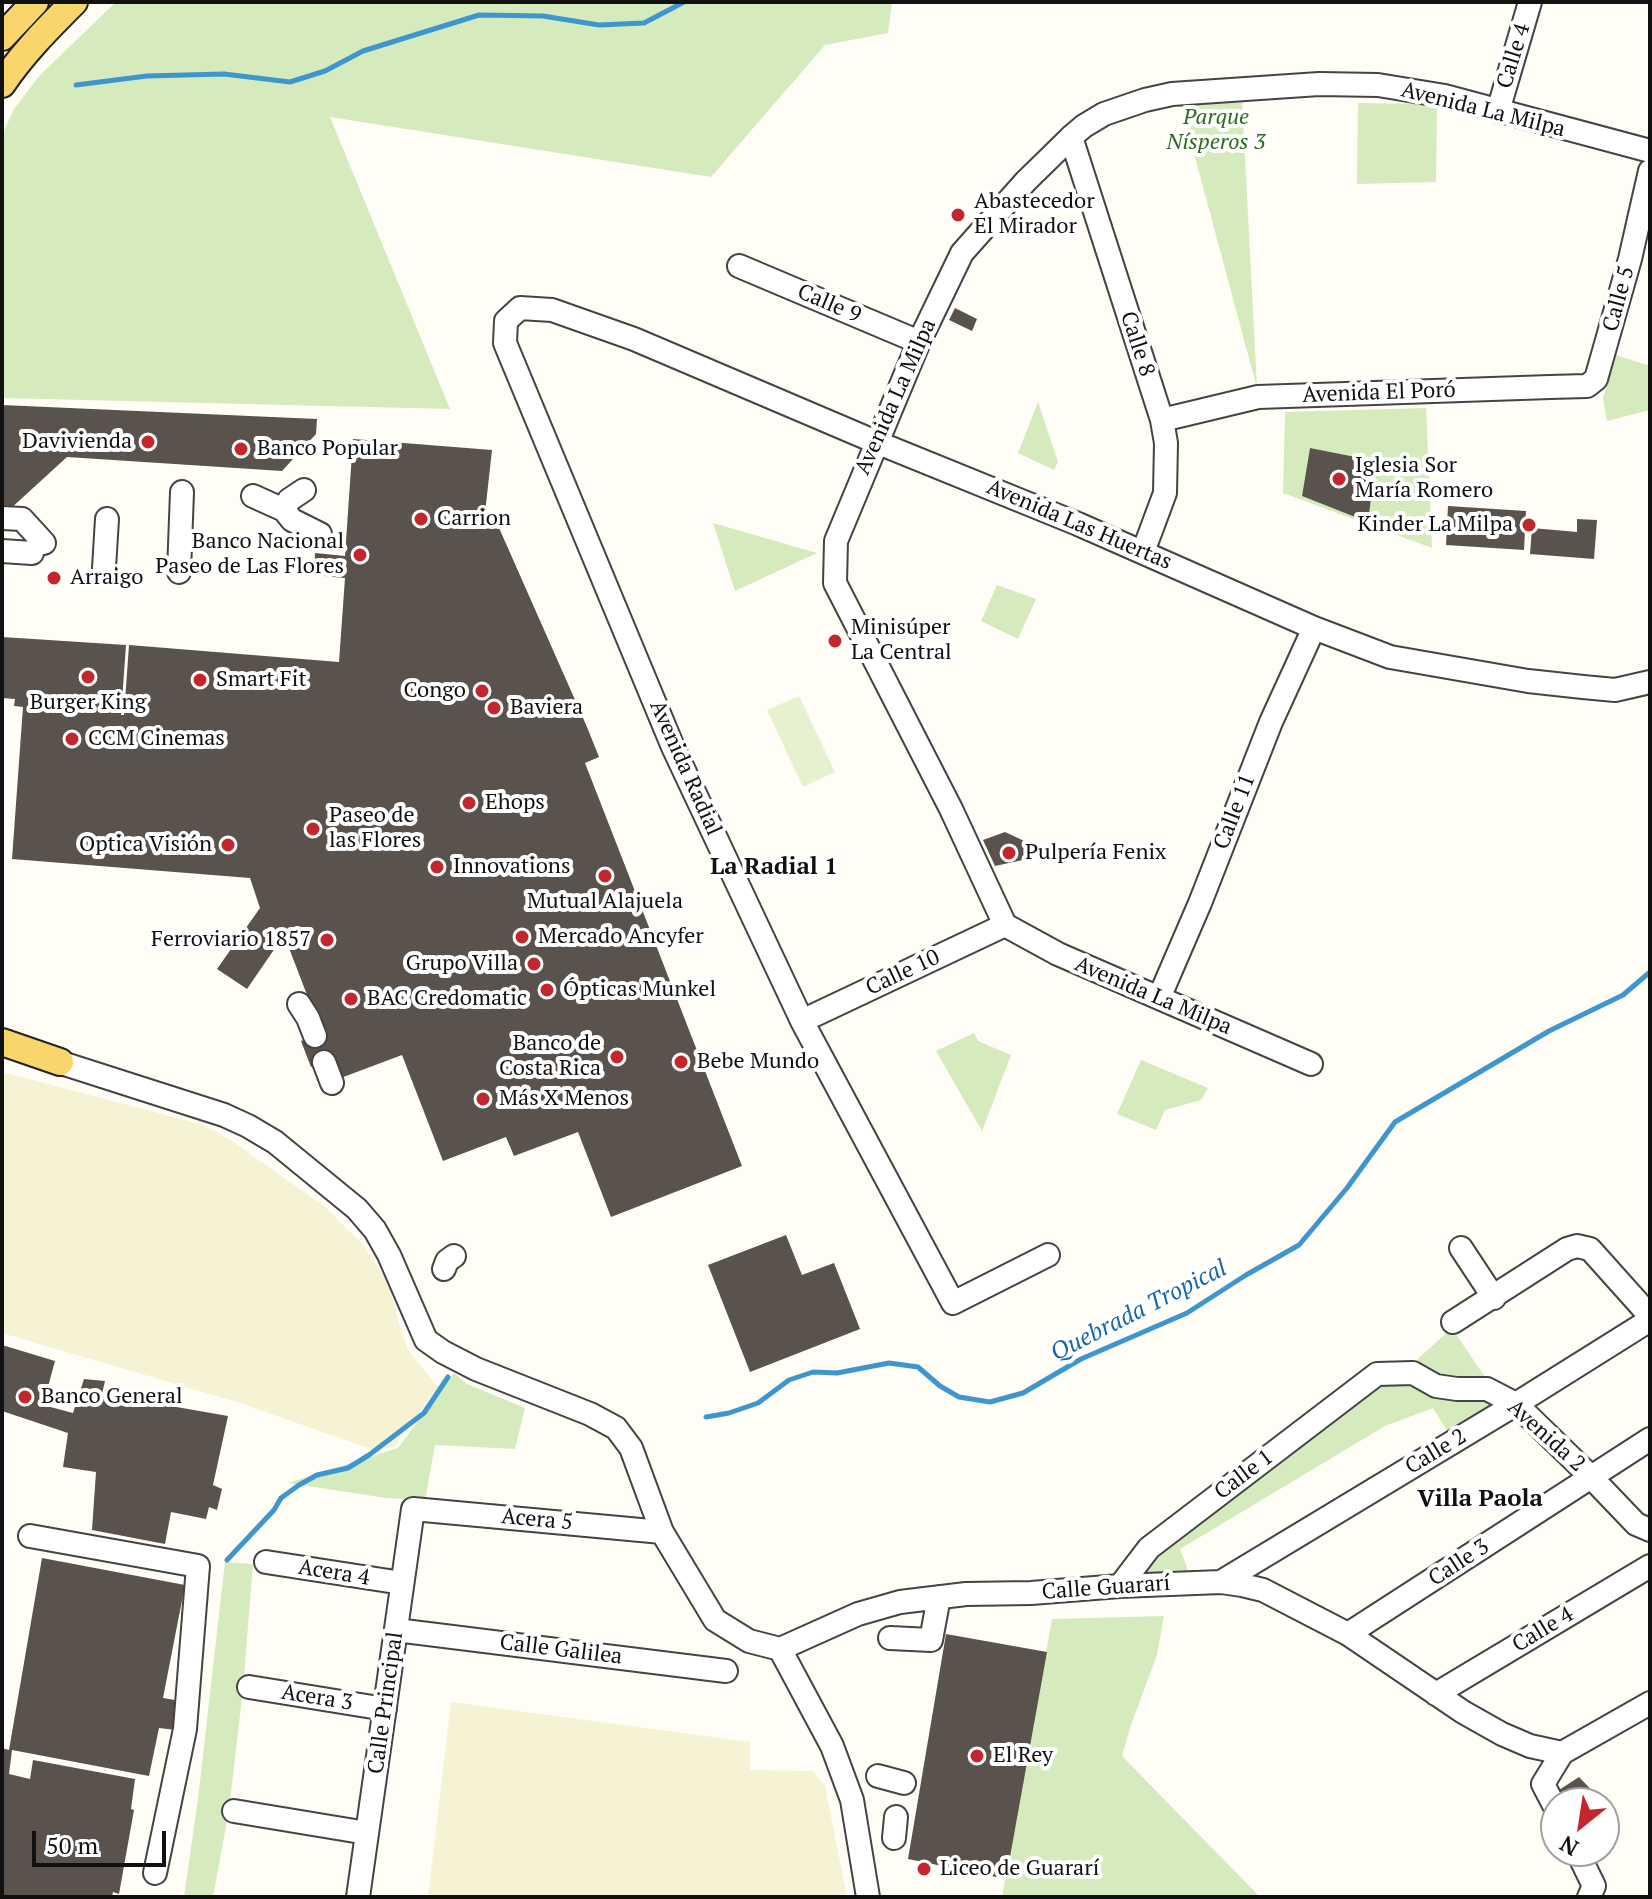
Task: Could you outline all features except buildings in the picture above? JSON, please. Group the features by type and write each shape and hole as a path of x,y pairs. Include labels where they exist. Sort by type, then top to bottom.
{"main road":[{"path":"2,37 35,2"},
{"path":"2,84 43,32 74,2"},
{"path":"2,1044 60,1062"}],"street":[{"name":"Calle 4","path":"1498,111 1530,2"},
{"name":"Avenida La Milpa","path":"1311,1064 1058,954 1005,925 951,809 835,583 836,541 919,342 962,253 1026,181 1071,137 1104,114 1172,94 1319,84 1378,85 1445,96 1650,151"},
{"name":"Calle 8","path":"1071,137 1162,420 1166,443 1165,493 1143,552"},
{"name":"Calle 5","path":"1596,379 1630,259 1650,171"},
{"name":"Calle 9","path":"739,266 919,342"},
{"name":"Avenida Las Huertas","path":"520,308 552,310 634,339 981,483 1314,628 1390,657 1528,681 1615,690 1650,682"},
{"name":"Avenida Radial","path":"520,308 506,321 505,343 673,747 802,1021 953,1303 1048,1255"},
{"name":"Avenida El Poró","path":"1162,420 1258,397 1587,386 1596,379"},
{"path":"284,510 289,500 304,490"},
{"path":"179,572 182,492"},
{"path":"253,496 284,510 292,520 320,534"},
{"path":"2,518 22,519 38,548"},
{"path":"104,568 107,519"},
{"path":"2,532 26,533 38,548"},
{"path":"2,551 38,548"},
{"name":"Calle 11","path":"1159,998 1271,722 1314,628"},
{"name":"Calle 10","path":"802,1021 1005,925"},
{"path":"299,1004 315,1036"},
{"path":"60,1062 224,1115 275,1142 357,1209 375,1230 426,1340 476,1369 590,1414 616,1428 631,1448 662,1532 715,1620 749,1641 780,1649 832,1746 852,1800 868,1897"},
{"path":"324,1062 332,1083"},
{"path":"1453,1322 1567,1249 1577,1246 1590,1249 1650,1318"},
{"path":"1461,1248 1494,1298"},
{"name":"Calle 2","path":"1221,1582 1516,1404 1650,1318"},
{"name":"Avenida 2","path":"1377,1374 1413,1373 1436,1386 1487,1389 1516,1404 1636,1524 1650,1530"},
{"name":"Calle 1","path":"1120,1586 1149,1548 1377,1374"},
{"name":"Calle 3","path":"1348,1634 1650,1439"},
{"name":"Acera 5","path":"413,1509 662,1532"},
{"name":"Calle Principal","path":"358,1897 413,1509"},
{"path":"30,1536 198,1566 185,1729 155,1873"},
{"name":"Acera 4","path":"266,1562 402,1583"},
{"name":"Calle 4","path":"1436,1694 1650,1566"},
{"name":"Calle Guararí","path":"780,1649 858,1614 900,1602 966,1594 1221,1582 1263,1590 1348,1634 1502,1734 1530,1746 1562,1753"},
{"path":"890,1638 931,1640 939,1597"},
{"name":"Calle Galilea","path":"396,1630 726,1671"},
{"name":"Acera 3","path":"249,1687 385,1709"},
{"path":"1545,1787 1543,1784 1562,1753 1650,1703"},
{"path":"878,1776 904,1783"},
{"path":"234,1811 367,1833"},
{"path":"1582,1867 1591,1892"}],"shaded area":[{"path":"2,1072 204,1125 232,1141 325,1207 363,1245 389,1284 408,1350 438,1387 394,1447 374,1450 237,1402 2,1333"},
{"path":"451,1702 750,1742 750,1770 813,1771 825,1786 847,1897 428,1897"}],"green space":[{"path":"116,2 892,2 888,33 825,45 711,177 330,117 450,409 2,398 2,135 14,109 40,75"},
{"name":"Parque Nísperos 3","path":"1242,100 1257,388 1181,105"},
{"path":"1358,103 1437,104 1436,182 1357,184"},
{"path":"1616,355 1650,366 1650,410 1607,421 1603,398"},
{"path":"1038,402 1058,462 1054,470 1018,453"},
{"path":"1426,408 1432,548 1283,493 1285,412","holes":["1310,448 1376,461 1368,521 1302,496"]},
{"path":"713,523 817,553 735,591"},
{"path":"997,585 1036,599 1018,639 981,621"},
{"path":"799,696 835,772 803,787 767,710"},
{"path":"974,1033 978,1041 1011,1055 982,1131 936,1051"},
{"path":"1141,1060 1208,1088 1201,1100 1165,1110 1156,1130 1117,1114"},
{"path":"1452,1328 1489,1383 1458,1385 1411,1365"},
{"path":"454,1373 467,1384 525,1408 515,1449 435,1445 425,1500 386,1498 288,1483 398,1448"},
{"path":"1411,1380 1483,1395 1499,1405 1449,1434 1433,1408 1385,1426 1180,1549 1189,1573 1136,1578 1152,1551 1378,1382"},
{"path":"225,1562 253,1564 229,1810 213,1897 184,1897 198,1799"},
{"path":"1164,1616 1157,1655 1122,1756 1260,1897 1002,1897 1052,1619"}],"waterway":[{"path":"76,85 147,76 224,74 290,82 325,71 363,51 479,15 543,16 599,25 644,23 684,2"},
{"name":"Quebrada Tropical","path":"706,1417 758,1403 789,1380 813,1372 837,1373 889,1363 918,1367 959,1397 990,1402 1023,1393 1081,1359 1187,1313 1299,1245 1347,1188 1395,1122 1549,1031 1623,995 1650,972"},
{"name":"Quebrada Tropical","path":"227,1560 274,1510 281,1498 317,1475 348,1468 369,1455 424,1413 448,1377"}],"place":[{"name":"Abastecedor El Mirador","path":"958,215"},
{"name":"Davivienda","path":"148,442"},
{"name":"Banco Popular","path":"241,449"},
{"name":"Iglesia Sor María Romero","path":"1339,479"},
{"name":"Carrion","path":"421,519"},
{"name":"Kinder La Milpa","path":"1529,525"},
{"name":"Banco Nacional Paseo de Las Flores","path":"360,555"},
{"name":"Arraigo","path":"54,578"},
{"name":"Minisúper La Central","path":"835,641"},
{"name":"Burger King","path":"88,677"},
{"name":"Smart Fit","path":"200,680"},
{"name":"Congo","path":"482,691"},
{"name":"Baviera","path":"494,708"},
{"name":"CCM Cinemas","path":"72,739"},
{"name":"Ehops","path":"469,803"},
{"name":"Paseo de las Flores","path":"313,829"},
{"name":"Optica Visión","path":"228,845"},
{"name":"Pulpería Fenix","path":"1009,853"},
{"name":"Innovations","path":"437,867"},
{"name":"Mutual Alajuela","path":"605,876"},
{"name":"Mercado Ancyfer","path":"522,937"},
{"name":"Ferroviario 1857","path":"327,940"},
{"name":"Grupo Villa","path":"534,964"},
{"name":"Ópticas Munkel","path":"547,990"},
{"name":"BAC Credomatic","path":"351,999"},
{"name":"Banco de Costa Rica","path":"617,1057"},
{"name":"Bebe Mundo","path":"681,1062"},
{"name":"Más X Menos","path":"483,1099"},
{"name":"Banco General","path":"25,1397"},
{"name":"El Rey","path":"977,1756"},
{"name":"Liceo de Guararí","path":"924,1869"}],"district":[{"name":"La Radial 1","path":"774,867"},
{"name":"Villa Paola","path":"1480,1499"}]}
